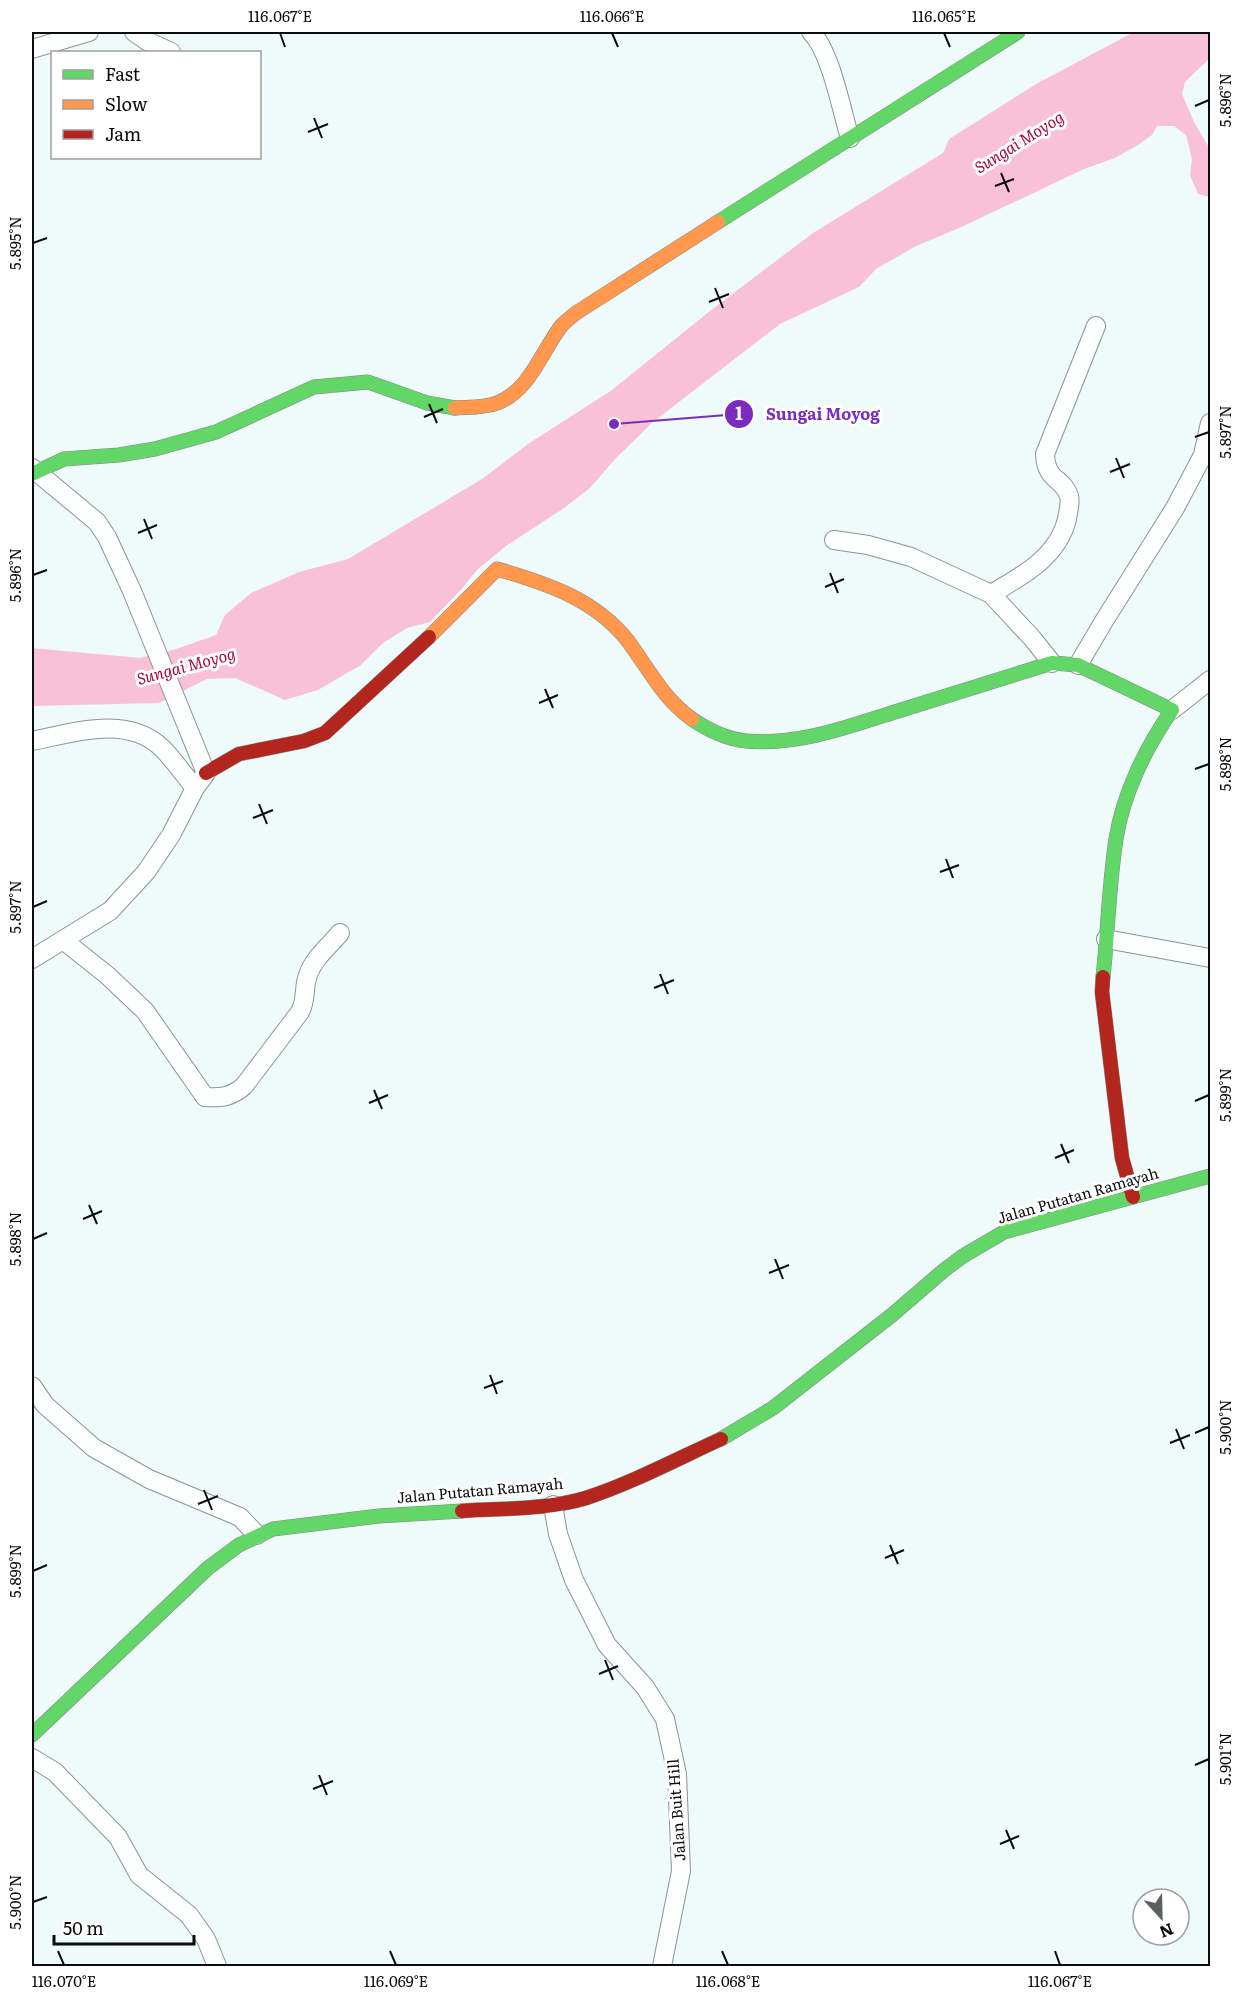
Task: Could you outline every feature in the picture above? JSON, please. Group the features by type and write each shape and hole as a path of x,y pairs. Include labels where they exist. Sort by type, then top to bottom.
{"street":[{"path":"32,49 89,32"},
{"path":"134,32 169,51"},
{"path":"206,772 116,553 97,522 34,471 64,459 119,455 155,449 216,432 314,387 368,382 427,403 450,408 479,407 498,403 525,382 563,324 576,313 1018,32"},
{"path":"819,34 850,138"},
{"path":"991,594 1040,562 1055,545 1065,528 1070,499 1066,490 1050,475 1045,465 1045,454 1096,326"},
{"path":"1078,665 1175,508 1203,455 1210,423"},
{"path":"834,540 868,545 911,557 991,594 1052,663"},
{"path":"32,959 110,911 146,872 171,835 195,788 206,772 236,755 296,744 312,740 325,733 425,641 497,569 552,587 586,604 607,618 623,633 667,698 683,712 716,734 746,742 779,742 818,736 1052,663 1078,665 1172,710"},
{"path":"1132,1197 1122,1158 1102,992 1116,838 1133,779 1155,734 1172,710 1210,680"},
{"path":"32,741 100,728 125,729 147,737 162,747 195,788"},
{"path":"63,940 107,975 145,1011 206,1097 223,1098 233,1095 244,1086 300,1012 305,1003 306,978 310,970 340,933"},
{"path":"1106,939 1210,957"},
{"name":"Jalan Putatan Ramayah","path":"32,1735 208,1568 257,1535 295,1525 347,1519 553,1505 585,1498 680,1459 773,1408 963,1256 1004,1232 1210,1176"},
{"path":"32,1386 45,1405 94,1448 149,1479 240,1517 257,1535"},
{"name":"Jalan Buit Hill","path":"553,1505 558,1534 574,1580 602,1636 607,1645 645,1687 665,1719 677,1774 681,1871 662,1966"},
{"path":"32,1758 55,1772 118,1837 139,1875 189,1915 206,1939 217,1966"}],"water":[{"path":"1134,32 1210,32 1210,58 1185,82 1182,94 1195,124 1210,149 1210,197 1198,194 1190,175 1192,159 1186,135 1174,126 1157,126 1152,135 1115,158 1084,169 916,246 876,269 859,287 780,324 653,422 616,458 590,488 506,546 478,569 430,622 407,628 383,643 361,665 318,690 285,700 235,678 207,679 159,703 32,706 32,648 140,658 176,649 216,635 225,615 251,593 299,572 348,559 482,479 528,444 612,390 710,311 813,233 943,153 949,139 1038,83"}],"traffic: fast":[{"path":"718,222 1018,32"},
{"path":"32,474 64,459 119,455 155,449 216,432 314,387 368,382 427,403 455,408"},
{"path":"692,719 704,727 739,740 785,741 824,734 1052,663 1078,665 1172,710 1153,739 1137,771 1119,822 1103,977"},
{"path":"721,1439 773,1408 892,1315 943,1271 963,1256 1004,1232 1210,1176"},
{"path":"32,1735 208,1568 239,1545 273,1529 379,1516 462,1511"}],"traffic: slow":[{"path":"455,408 487,406 508,397 527,380 562,325 576,313 718,222"},
{"path":"429,637 497,569 515,574 568,594 585,603 615,626 673,703 692,719"}],"traffic: jam":[{"path":"206,773 239,754 304,741 325,733 429,637"},
{"path":"1103,977 1102,992 1122,1158 1133,1197"},
{"path":"462,1511 540,1507 586,1498 637,1478 721,1439"}],"place":[{"name":"Sungai Moyog","path":"614,424"}]}
